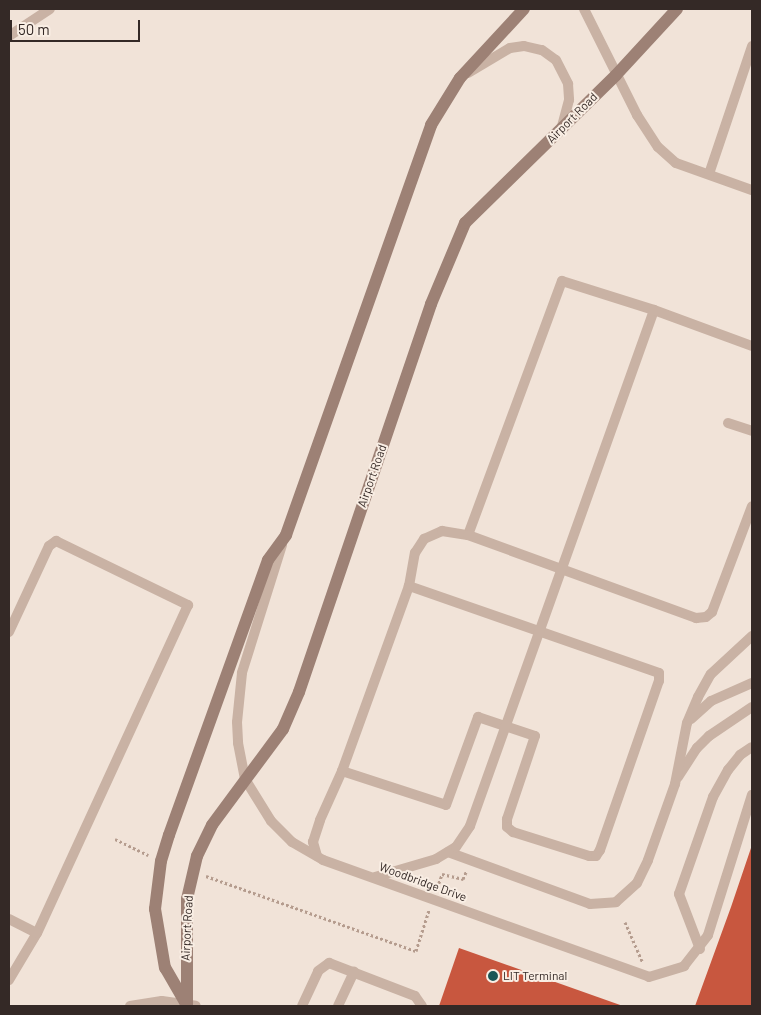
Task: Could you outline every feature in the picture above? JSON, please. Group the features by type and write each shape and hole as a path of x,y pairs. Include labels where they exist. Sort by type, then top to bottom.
{"main road":[{"name":"Airport Road","path":"190,1005 165,968 155,909 160,861 268,560 286,535 410,177 440,108 460,78 524,9"},
{"name":"Airport Road","path":"190,1005 188,900 193,872 212,825 283,729 299,692 431,304 465,223 616,75 677,9"}],"lane":[{"path":"9,36 50,9"},
{"path":"584,9 616,75 658,147 676,163 752,190"},
{"path":"460,78 510,48 524,46 542,50 556,60 568,84 568,100 561,129"},
{"path":"709,174 752,46"},
{"path":"468,536 562,281 654,310 752,346"},
{"path":"374,878 436,860 456,847 470,826 654,310"},
{"path":"728,423 752,431"},
{"path":"317,856 313,842 342,771 409,586 415,553 424,539 442,531 468,536 696,618 706,617 712,612 752,506"},
{"name":"Woodbridge Drive","path":"286,535 242,673 237,722 245,779 271,821 292,842 317,856 649,977 684,966 700,949 708,936 752,795"},
{"path":"9,632 49,546 56,541 188,605 37,932 9,980"},
{"path":"342,771 446,805 478,716 535,736 507,819 507,827 513,832 596,856 657,689 659,673 409,586"},
{"path":"448,852 590,904 616,902 637,883 676,780 687,723 711,674 752,636"},
{"path":"687,723 711,701 752,683"},
{"path":"676,780 697,748 728,721 752,708"},
{"path":"700,949 679,894 713,797 728,770 740,755 752,747"},
{"path":"9,919 37,932"},
{"path":"302,1006 323,965 336,964 415,996 422,1006"},
{"path":"338,1006 354,971"},
{"path":"130,1006 153,1002 190,1005"}],"path":[{"path":"115,839 160,861"},
{"path":"193,872 416,951 442,874 463,879 470,861"},
{"path":"625,922 642,961"}],"building":[{"path":"752,845 752,1006 695,1006 731,907"},
{"name":"LIT Terminal","path":"459,948 623,1006 439,1006"}],"place":[{"name":"LIT Terminal","path":"493,976"}]}
